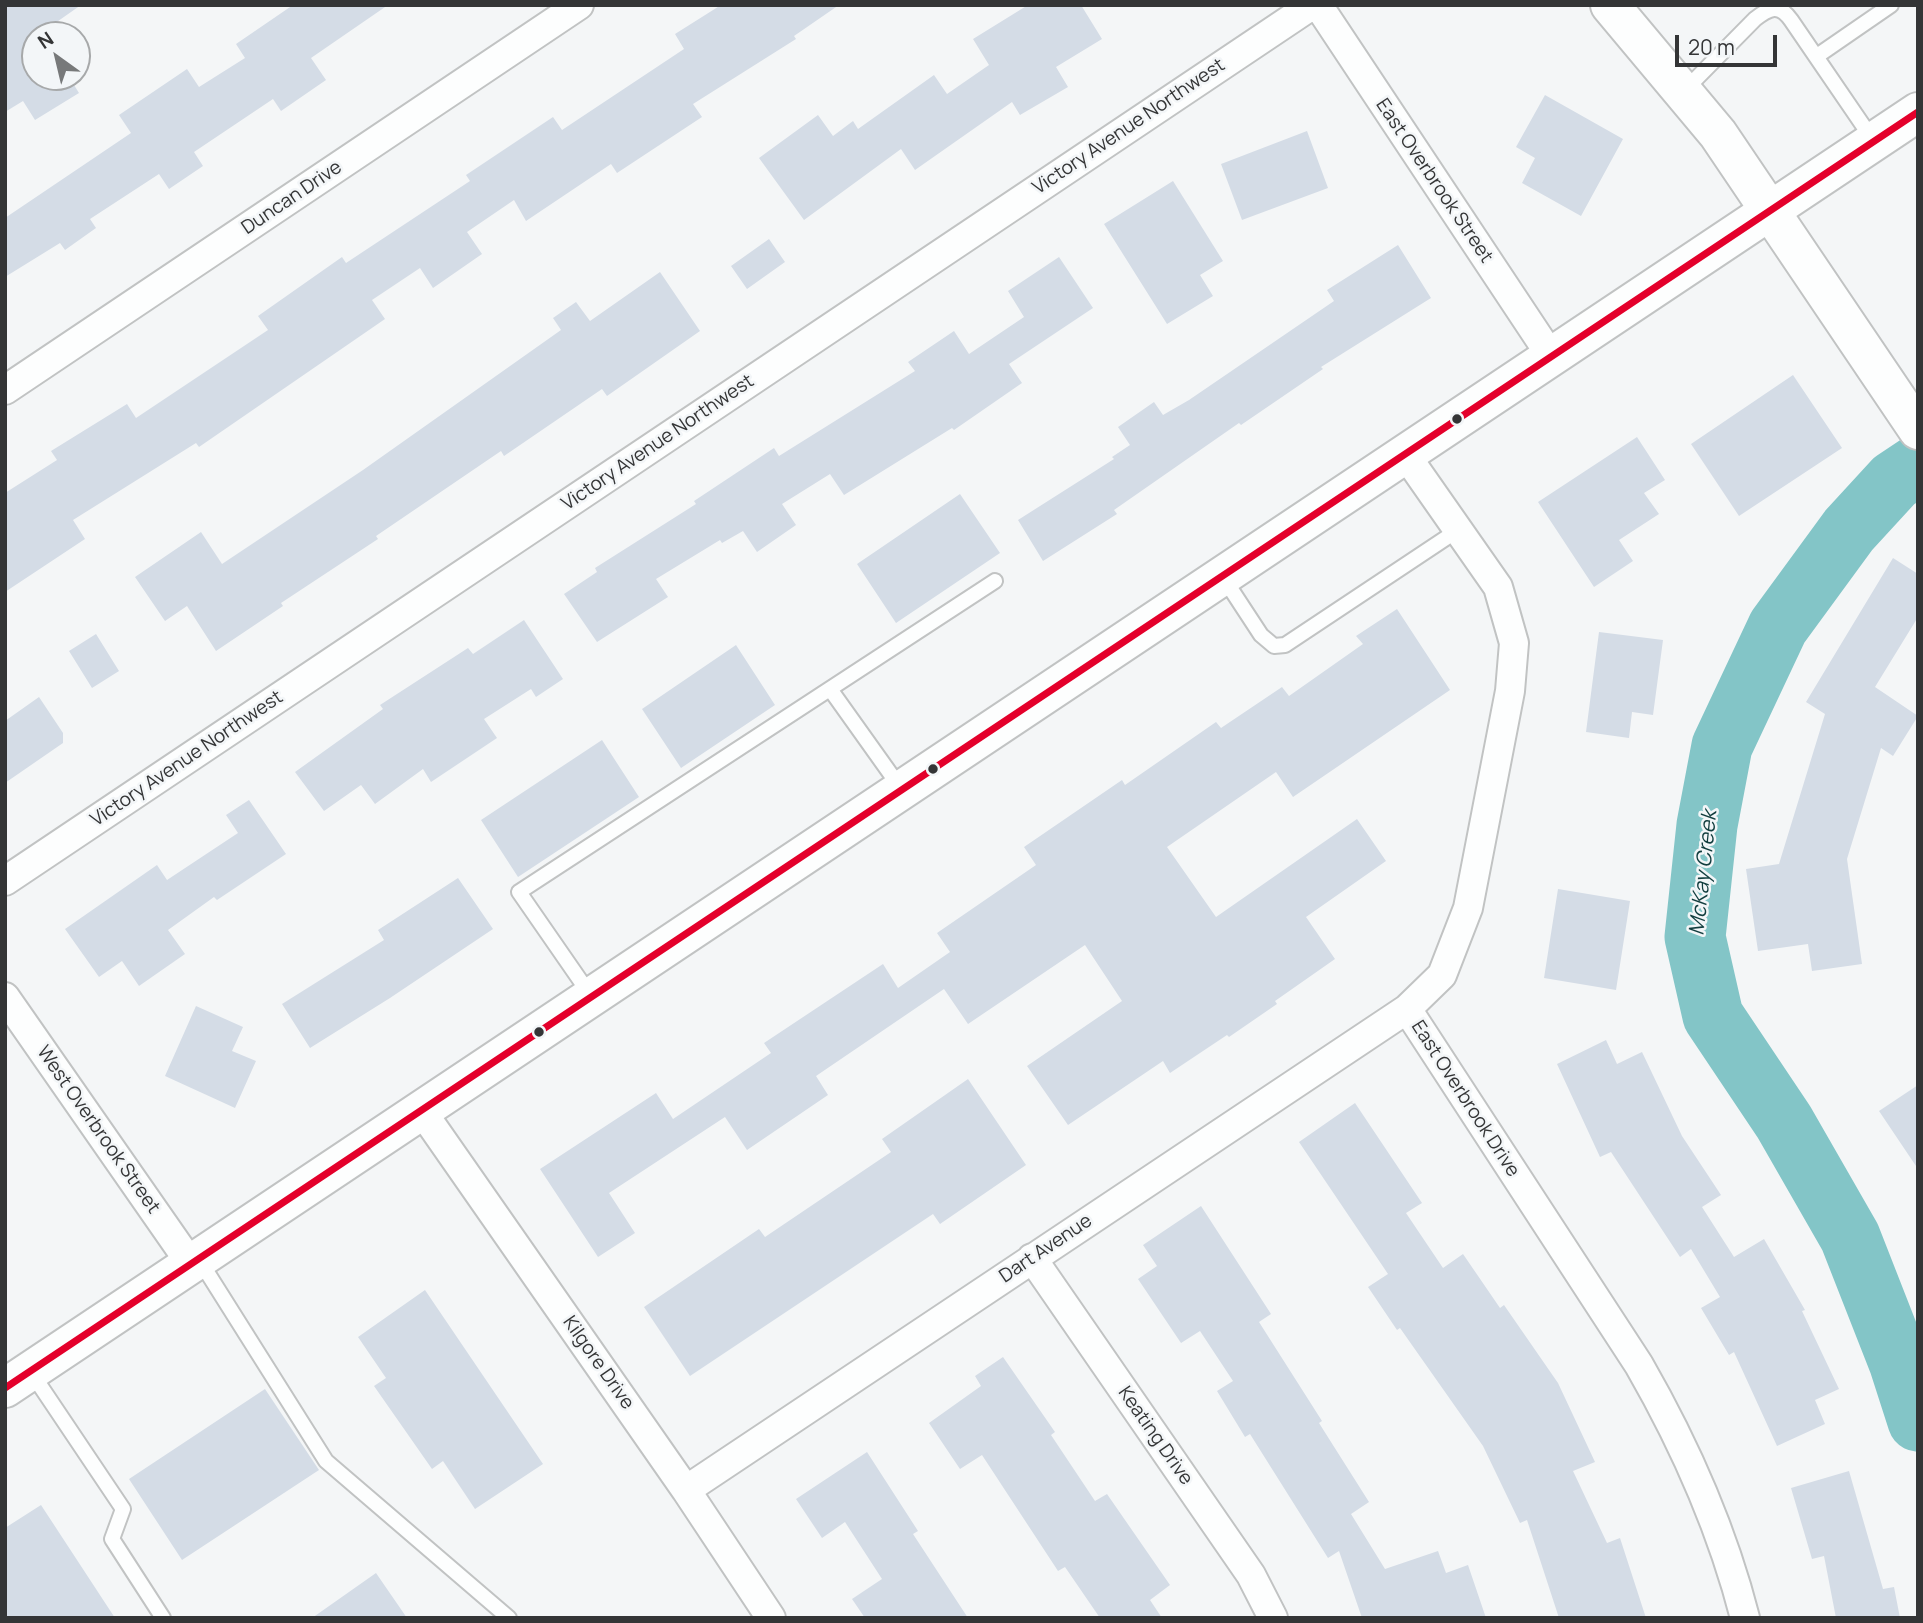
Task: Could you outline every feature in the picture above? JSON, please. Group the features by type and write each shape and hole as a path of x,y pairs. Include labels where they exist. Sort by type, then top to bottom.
{"main road":[{"path":"1610,5 1718,134 1908,416"},
{"path":"18,1380 1918,112"}],"street":[{"name":"Duncan Drive","path":"5,390 579,5"},
{"name":"Victory Avenue Northwest","path":"5,881 1312,5"},
{"name":"East Overbrook Street","path":"1318,5 1551,356"},
{"name":"East Overbrook Drive","path":"1405,454 1498,587 1514,643 1510,691 1468,908 1442,975 1407,1009 1667,1412 1707,1499 1745,1618"},
{"name":"West Overbrook Street","path":"5,997 195,1261"},
{"name":"Dart Avenue","path":"686,1490 1407,1009"},
{"name":"Kilgore Drive","path":"421,1110 686,1490 771,1618"},
{"name":"Keating Drive","path":"1032,1258 1251,1575 1273,1618"}],"lane":[{"path":"1817,56 1891,5"},
{"path":"1683,92 1768,9 1777,8 1785,12 1874,141"},
{"path":"1222,575 1261,635 1274,646 1285,645 1458,530"},
{"path":"592,997 519,892 995,581"},
{"path":"830,688 902,790"},
{"path":"195,1261 326,1461 509,1618"},
{"path":"18,1380 123,1509 112,1539 163,1618"}],"building":[{"path":"5,5 81,5 58,21 21,21 21,91 79,93 35,120 23,101 5,112"},
{"path":"293,5 388,5 311,58 326,80 281,111 273,99 194,152 203,166 169,189 159,174 90,219 96,228 65,250 60,243 5,277 5,218 131,133 119,115 187,69 199,87 245,58 236,44"},
{"path":"721,5 839,5 794,36 796,39 693,104 702,117 617,173 611,164 526,221 514,200 467,232 482,254 433,288 420,268 372,300 385,319 199,447 196,443 73,520 85,539 5,592 5,493 57,460 51,451 127,404 136,418 268,330 258,316 342,257 346,263 470,181 466,175 553,117 562,130 684,49 675,34"},
{"path":"1028,5 1081,5 1102,39 1056,67 1068,87 1020,115 1012,102 915,170 901,149 804,220 759,158 818,115 833,136 853,121 858,129 934,75 947,94 989,65 973,39"},
{"path":"1545,95 1623,139 1581,216 1522,183 1535,158 1516,147"},
{"path":"1307,131 1328,188 1242,220 1221,164"},
{"path":"1173,181 1223,261 1200,275 1213,296 1167,324 1104,224"},
{"path":"769,239 785,262 747,289 731,266"},
{"path":"1398,245 1431,298 1321,367 1323,369 1241,425 1239,423 1114,510 1117,514 1043,561 1018,520 1114,459 1112,457 1130,445 1118,427 1154,402 1163,415 1189,400 1334,301 1327,290"},
{"path":"1059,257 1093,308 1009,364 1022,383 954,430 952,428 844,495 830,474 782,504 796,525 757,552 743,531 722,543 720,540 656,579 668,597 597,642 564,594 597,572 595,568 696,504 694,501 774,448 779,456 915,371 908,362 954,331 969,354 1024,317 1008,291"},
{"path":"660,272 700,331 607,396 602,389 504,456 501,451 376,536 378,539 281,603 283,606 216,651 187,606 165,621 135,577 201,532 222,564 363,470 561,330 553,318 576,302 590,321"},
{"path":"1793,375 1842,448 1739,516 1691,444"},
{"path":"1637,437 1665,480 1644,493 1659,514 1619,540 1633,561 1594,587 1538,502"},
{"path":"960,494 1000,553 896,623 857,564"},
{"path":"1893,558 1918,574 1918,617 1875,687 1918,716 1893,756 1881,748 1847,859 1862,964 1812,971 1808,944 1758,951 1746,869 1779,864 1825,714 1806,702"},
{"path":"1397,609 1450,690 1293,797 1276,772 1167,847 1216,917 1357,819 1386,861 1306,917 1335,959 1229,1037 1227,1035 1170,1073 1163,1061 1068,1125 1027,1066 1122,1001 1085,945 968,1024 944,989 816,1076 828,1095 747,1150 725,1117 609,1193 635,1233 598,1257 540,1169 656,1093 673,1119 771,1053 764,1043 883,964 898,988 950,952 937,933 1036,865 1024,847 1122,780 1125,785 1216,722 1221,728 1282,687 1289,696 1363,644 1356,636"},
{"path":"524,620 563,679 536,697 531,689 484,719 497,738 431,782 423,769 375,804 361,785 324,811 295,772 383,709 380,705 468,648 473,654"},
{"path":"1599,632 1663,640 1653,715 1632,712 1629,738 1586,732"},
{"path":"96,634 119,671 92,688 69,651"},
{"path":"736,645 775,705 681,768 642,709"},
{"path":"39,697 63,733 63,743 5,783 5,721"},
{"path":"602,740 639,797 518,877 481,820"},
{"path":"249,800 286,854 217,900 214,897 168,930 185,954 139,986 122,961 99,977 65,929 157,865 167,880 238,833 226,815"},
{"path":"458,878 493,929 310,1048 282,1004 384,940 378,930"},
{"path":"1558,889 1630,901 1616,990 1544,978"},
{"path":"196,1006 243,1027 232,1051 256,1061 235,1108 165,1076"},
{"path":"1606,1040 1617,1064 1642,1052 1682,1136 1721,1195 1702,1207 1734,1257 1764,1239 1805,1310 1802,1311 1839,1389 1815,1400 1825,1424 1777,1446 1734,1352 1729,1355 1701,1308 1720,1297 1691,1249 1680,1257 1611,1152 1600,1157 1557,1064"},
{"path":"968,1079 1026,1165 940,1224 933,1214 690,1376 644,1307 759,1229 765,1237 891,1152 882,1139"},
{"path":"1918,1085 1918,1169 1879,1111"},
{"path":"1355,1103 1422,1203 1406,1213 1443,1268 1463,1254 1500,1308 1504,1305 1558,1383 1595,1462 1573,1471 1607,1543 1620,1538 1646,1618 1559,1618 1527,1520 1520,1523 1483,1446 1368,1287 1388,1274 1299,1142"},
{"path":"1201,1206 1271,1314 1259,1322 1322,1421 1319,1423 1369,1502 1351,1514 1385,1569 1438,1551 1446,1573 1468,1565 1486,1618 1362,1618 1339,1551 1328,1558 1250,1434 1245,1437 1217,1391 1233,1381 1200,1331 1181,1343 1138,1279 1157,1266 1143,1245"},
{"path":"425,1290 543,1464 475,1509 443,1461 432,1469 374,1386 386,1378 358,1337"},
{"path":"1003,1357 1055,1432 1051,1435 1095,1501 1107,1494 1170,1585 1150,1600 1162,1618 1100,1618 1065,1567 1058,1571 982,1455 960,1469 929,1423 981,1386 975,1376"},
{"path":"265,1389 319,1470 182,1560 129,1479"},
{"path":"867,1452 918,1531 913,1534 968,1618 865,1618 852,1599 882,1579 845,1522 822,1538 796,1499"},
{"path":"1849,1471 1883,1589 1894,1587 1900,1618 1836,1618 1824,1556 1812,1559 1791,1488"},
{"path":"41,1505 115,1618 5,1618 5,1528"},
{"path":"376,1573 407,1618 312,1618"}],"waterway":[{"name":"McKay Creek","path":"1918,465 1894,481 1849,530 1778,627 1722,746 1707,825 1695,937 1713,1016 1784,1122 1850,1237 1899,1362 1918,1421"}],"transit line":[{"path":"5,1388 1918,112"}]}
